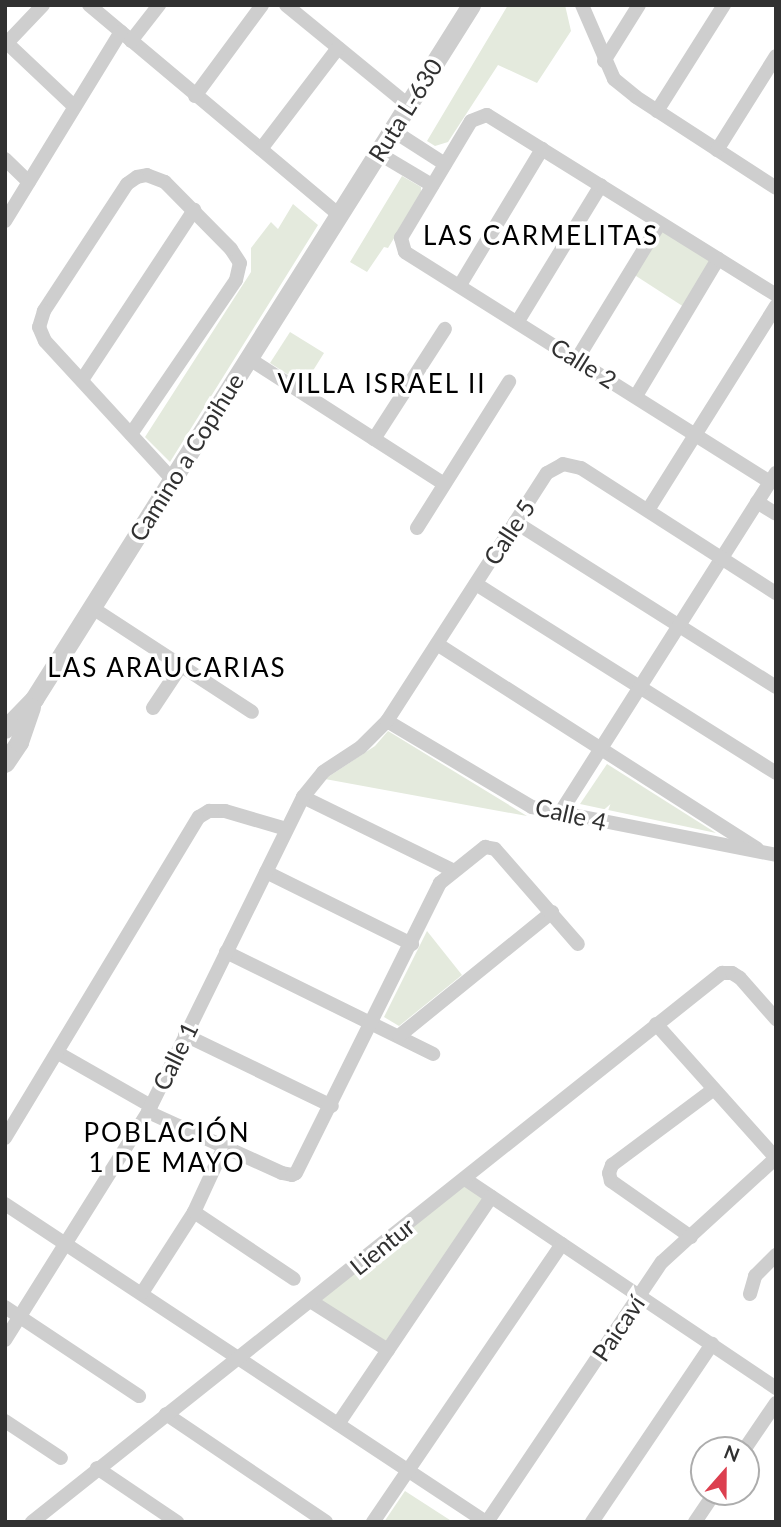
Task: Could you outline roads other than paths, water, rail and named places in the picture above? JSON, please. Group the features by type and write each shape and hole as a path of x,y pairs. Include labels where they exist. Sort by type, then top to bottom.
{"street":[{"path":"43,5 6,44 75,107"},
{"path":"89,5 339,215"},
{"path":"5,221 75,107 126,37 159,5"},
{"path":"195,96 262,5"},
{"path":"286,5 408,105"},
{"name":"Ruta L-630","path":"339,215 471,5"},
{"path":"582,5 614,79 657,111 776,188"},
{"path":"604,61 639,5"},
{"path":"657,111 724,5"},
{"path":"261,149 338,48"},
{"path":"718,150 776,57"},
{"path":"378,153 432,185 471,121 481,115 494,118 776,295"},
{"path":"392,130 445,164"},
{"path":"460,285 542,149"},
{"path":"5,159 29,182"},
{"path":"131,434 236,280 240,263 165,181 147,175 127,184 44,311 39,327 45,341 172,479"},
{"name":"Calle 2","path":"432,185 403,233 401,243 405,252 773,478"},
{"path":"518,321 601,186"},
{"path":"82,380 194,210"},
{"name":"Camino a Copihue","path":"34,699 339,215"},
{"path":"578,359 660,223"},
{"path":"636,396 718,259"},
{"path":"648,510 776,306"},
{"path":"374,439 444,329"},
{"path":"248,358 443,483"},
{"path":"417,528 509,382"},
{"name":"Calle 5","path":"303,797 323,772 361,747 387,721 547,473 563,464 581,468 776,593"},
{"path":"560,813 773,478"},
{"path":"757,502 776,514"},
{"path":"515,522 776,687"},
{"path":"476,584 776,774"},
{"path":"91,607 252,712"},
{"path":"437,644 770,855"},
{"path":"153,708 181,666"},
{"path":"5,729 34,699"},
{"path":"5,763 19,742 34,699"},
{"name":"Calle 4","path":"387,721 518,801 560,813 770,855"},
{"path":"303,797 454,871"},
{"name":"Calle 1","path":"5,1340 149,1109 303,797"},
{"path":"5,1138 199,817 209,811 225,811 286,829"},
{"path":"58,1052 149,1109 224,1147 292,1175 299,1169 331,1106 440,883 454,871 485,847 490,847 552,912 578,944"},
{"path":"266,872 412,944"},
{"path":"399,1036 552,912"},
{"path":"226,953 433,1054"},
{"name":"Lientur","path":"32,1522 722,973 732,973 776,1018"},
{"path":"656,1024 776,1158"},
{"path":"185,1035 331,1106"},
{"path":"691,1237 611,1181 609,1173 612,1165 715,1089"},
{"path":"142,1293 194,1212 224,1147"},
{"name":"Paicaví","path":"486,1522 662,1262 776,1158"},
{"path":"465,1179 776,1388"},
{"path":"338,1424 491,1197"},
{"path":"5,1205 486,1522"},
{"path":"194,1212 294,1279"},
{"path":"373,1522 562,1244"},
{"path":"750,1294 755,1276 776,1255"},
{"path":"312,1301 388,1350"},
{"path":"5,1307 139,1396"},
{"path":"592,1522 712,1344"},
{"path":"754,1436 776,1403"},
{"path":"166,1413 326,1522"},
{"path":"5,1421 61,1458"},
{"path":"97,1468 177,1522"},
{"path":"695,1522 706,1506"}],"district":[{"name":"LAS CARMELITAS","path":"541,236"},
{"name":"VILLA ISRAEL II","path":"382,384"},
{"name":"LAS ARAUCARIAS","path":"167,668"},
{"name":"POBLACIÓN 1 DE MAYO","path":"167,1148"}]}
